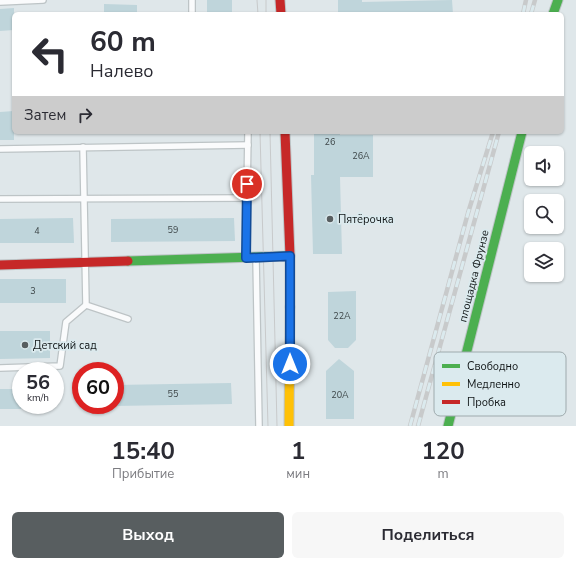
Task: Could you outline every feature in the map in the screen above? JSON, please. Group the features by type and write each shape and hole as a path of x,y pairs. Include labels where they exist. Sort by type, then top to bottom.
{"main road":[{"path":"280,0 280,12"},
{"path":"554,12 558,0"},
{"path":"285,134 290,256 289,426"},
{"name":"площадка Фрунзе","path":"467,352 521,134"},
{"path":"0,265 290,256"},
{"name":"площадка Фрунзе","path":"448,426 451,416"}],"lane":[{"path":"0,2 43,0"},
{"path":"192,0 192,12"},
{"path":"246,258 248,134"},
{"path":"0,148 248,145"},
{"path":"0,368 60,366 66,322 86,305 83,147"},
{"path":"0,199 247,198"},
{"path":"256,258 259,426"},
{"path":"86,305 128,319"}],"building":[{"path":"207,0 232,0 232,12 207,12"},
{"path":"338,0 362,0 362,2 452,0 453,12 338,12"},
{"path":"104,4 137,5 137,12 104,12"},
{"path":"14,8 14,12 12,12 12,30 0,31 0,9"},
{"path":"12,111 12,134 14,134 14,140 0,140 0,112"},
{"path":"314,134 373,135 373,177 340,177 342,254 313,254 311,175 314,175"},
{"path":"73,218 74,243 0,243 0,219"},
{"path":"234,218 235,241 111,242 111,219"},
{"path":"0,279 66,279 66,303 0,303"},
{"path":"356,291 356,340 348,348 335,348 328,340 328,292"},
{"name":"Детский сад","path":"0,331 50,331 50,358 0,359"},
{"path":"339,359 354,371 354,419 326,419 326,371"},
{"path":"231,383 232,404 124,406 124,385"},
{"path":"0,389 12,389 12,409 0,409"}],"tram line":[{"path":"257,0 258,12"},
{"path":"266,0 266,12"},
{"path":"260,134 268,426"},
{"path":"270,134 277,426"}],"railway":[{"path":"523,12 526,0"},
{"path":"532,12 535,0"},
{"path":"410,426 468,213 492,134"},
{"path":"438,352 498,134"},
{"path":"418,426 434,368"}],"traffic: fast":[{"path":"554,12 558,0"},
{"path":"467,352 521,134"},
{"path":"128,261 290,256"},
{"path":"448,426 451,416"}],"traffic: slow":[{"path":"289,426 290,307"}],"traffic: jam":[{"path":"280,0 281,12"},
{"path":"285,134 290,256 290,307"},
{"path":"0,265 128,261"}],"place":[{"name":"Пятёрочка","path":"330,219"},
{"name":"Детский сад","path":"25,345"}],"route":[{"path":"247,184 246,258 290,256 290,364"}]}
